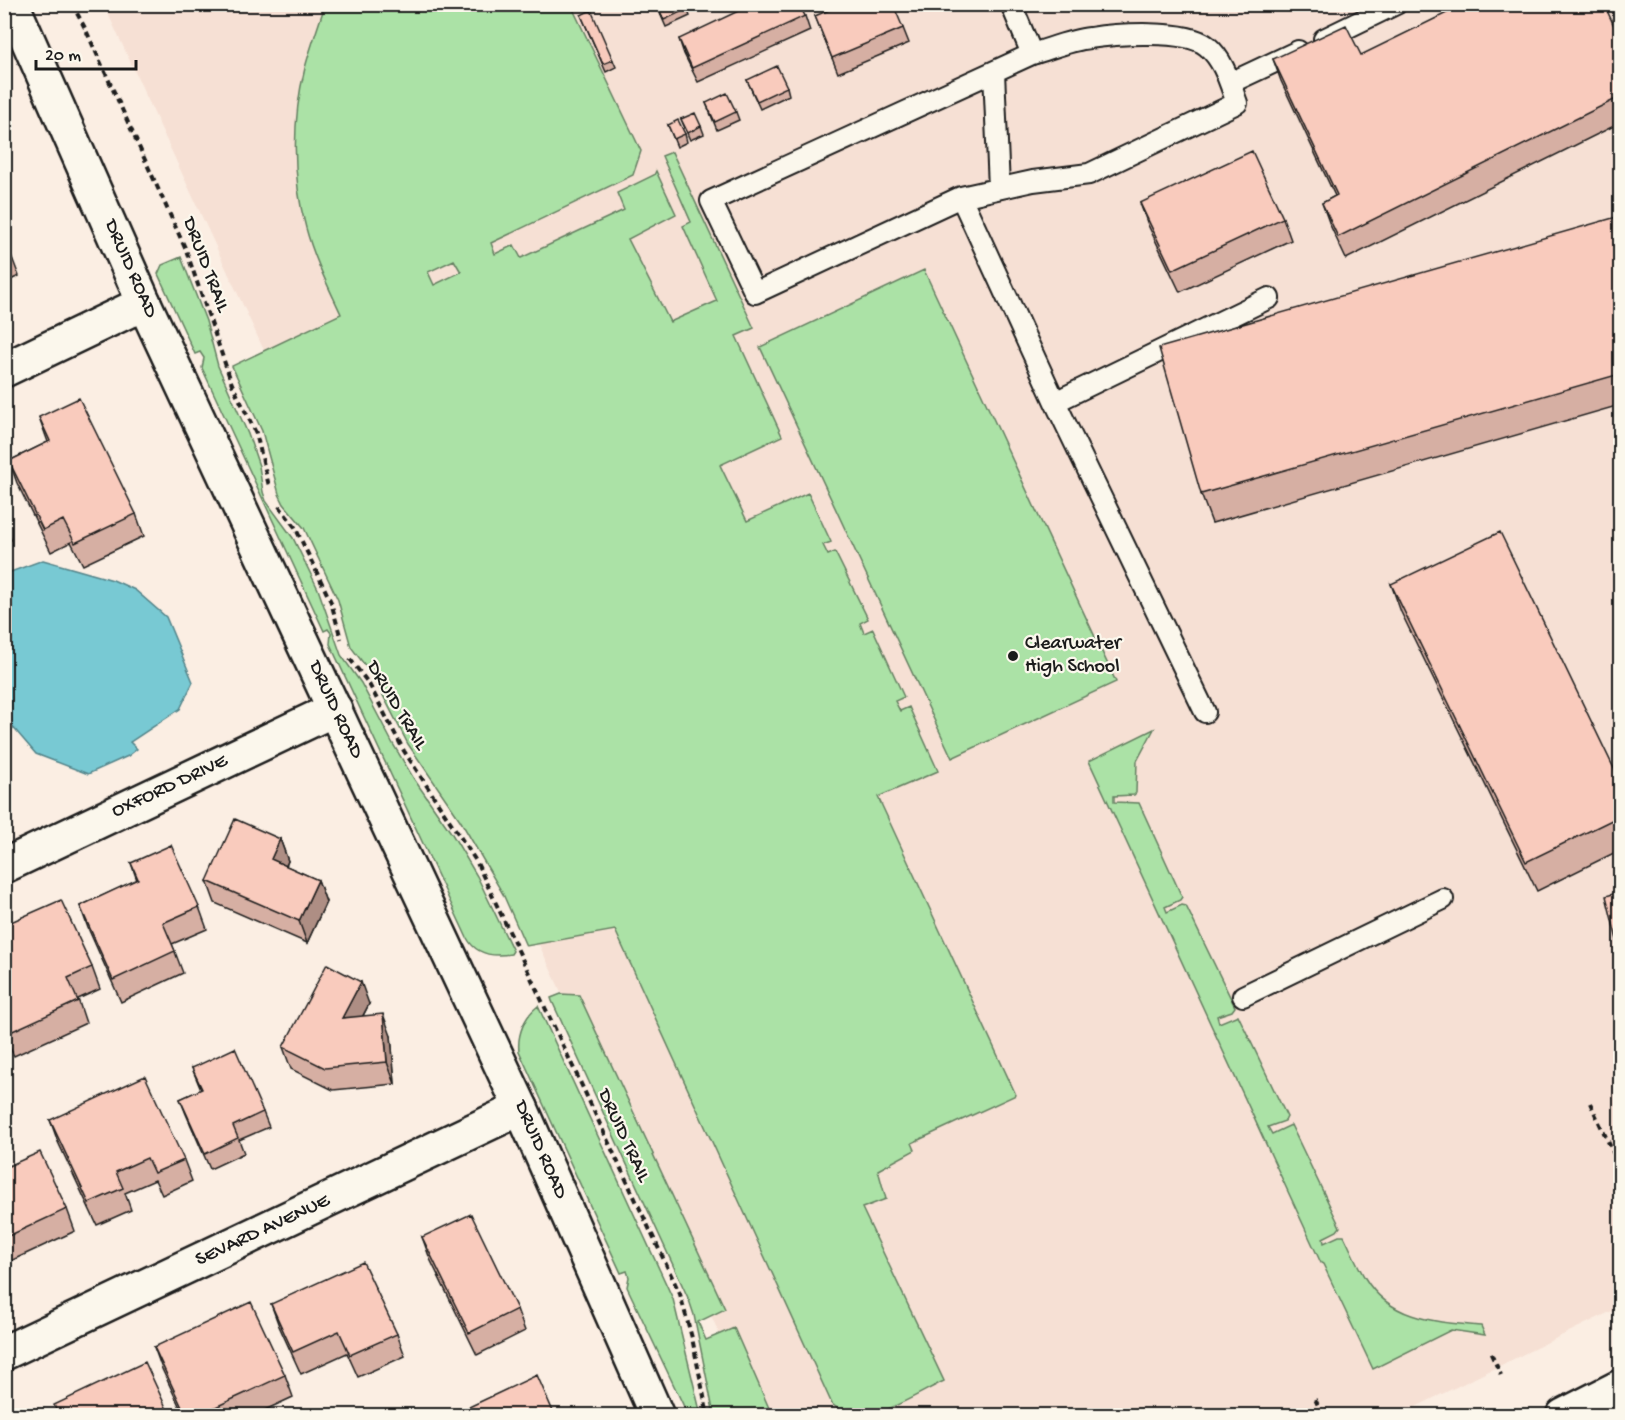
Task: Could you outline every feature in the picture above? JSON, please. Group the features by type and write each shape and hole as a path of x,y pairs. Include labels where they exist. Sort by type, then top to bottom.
{"street":[{"name":"DRUID ROAD","path":"12,4 144,303 521,1108 657,1416"},
{"path":"4,370 144,303"},
{"name":"OXFORD DRIVE","path":"4,866 335,709"},
{"name":"SEVARD AVENUE","path":"4,1353 521,1108"},
{"path":"1563,1416 1620,1387"}],"lane":[{"path":"1011,4 1032,54"},
{"path":"1230,83 1396,4"},
{"path":"1144,34 1189,38 1207,45 1223,67 1237,103 1089,174 1033,180 961,197 755,293 711,201 1032,54 1088,38 1144,34"},
{"path":"994,72 999,188"},
{"path":"961,197 1055,402 1205,712"},
{"path":"1055,402 1269,298"},
{"path":"1243,996 1443,899"}],"path":[{"name":"DRUID TRAIL","path":"72,4 186,250 232,384 256,434 272,496"},
{"path":"277,504 294,527 331,602 342,643"},
{"name":"DRUID TRAIL","path":"344,651 369,684 404,751 476,861 520,950 680,1294 692,1338 708,1416"},
{"path":"1590,1102 1620,1167"},
{"path":"1491,1354 1501,1375"},
{"path":"1315,1399 1323,1416"}],"shaded area":[{"name":"Clearwater High School","path":"104,5 1620,5 1620,1307 1399,1415 757,1415"}],"green space":[{"path":"327,5 571,5 641,151 633,175 491,243 495,254 514,245 521,258 624,210 617,193 654,175 656,171 676,214 628,239 670,322 717,301 683,226 691,222 662,156 672,152 754,328 736,336 782,436 720,465 747,521 808,493 831,542 823,545 828,555 835,552 868,619 860,623 864,633 873,629 904,697 895,701 900,711 909,707 938,771 878,797 1016,1095 912,1143 915,1150 878,1170 886,1199 862,1208 944,1381 887,1409 863,1416 852,1416 832,1404 615,930 526,946 503,894 460,820 408,744 373,676 351,647 338,600 304,528 284,504 279,494 262,431 232,366 341,314 309,239 301,209 296,169 296,128 301,87 323,11","holes":["454,260 461,272 434,285 428,272"]},
{"path":"181,257 206,321 218,366 248,434 259,466 266,501 293,538 318,589 341,655 361,683 414,779 452,834 477,876 513,951 511,954 486,954 475,948 467,938 330,644 331,633 328,629 324,631 202,368 204,358 200,352 195,354 158,274 162,265"},
{"path":"924,270 1116,682 952,758 760,347"},
{"path":"1154,729 1137,761 1136,793 1114,796 1114,802 1139,803 1182,897 1165,907 1167,912 1182,905 1186,906 1235,1007 1232,1011 1217,1016 1219,1023 1238,1015 1287,1117 1285,1121 1268,1127 1272,1134 1291,1125 1340,1227 1323,1238 1324,1243 1344,1236 1365,1278 1388,1303 1402,1311 1416,1317 1481,1326 1485,1335 1451,1330 1373,1369 1321,1263 1089,761"},
{"path":"561,994 579,995 725,1309 698,1322 706,1340 734,1328 772,1415 714,1415 689,1300 552,1001 551,998"},
{"path":"538,1006 673,1299 701,1415 688,1415 627,1287 629,1277 627,1271 621,1273 519,1051 519,1038 523,1026"}],"water":[{"path":"43,560 113,580 135,590 166,617 193,682 180,709 130,742 137,749 128,756 88,774 36,754 5,718 5,574"}],"building":[{"path":"657,4 685,4 687,9 664,20"},
{"path":"753,4 799,4 805,16 692,68 679,39"},
{"path":"843,4 893,4 903,28 832,58 815,16"},
{"path":"1465,4 1604,4 1620,39 1620,97 1338,237 1322,203 1337,195 1273,59 1346,25 1361,55"},
{"path":"591,10 613,60 603,64 581,15"},
{"path":"777,66 787,87 757,101 747,80"},
{"path":"727,93 736,112 715,122 706,103"},
{"path":"695,113 701,126 688,133 681,119"},
{"path":"678,120 685,134 674,139 668,125"},
{"path":"1252,151 1283,218 1172,270 1140,203"},
{"path":"1620,216 1620,374 1201,494 1159,348"},
{"path":"4,241 11,255 4,257"},
{"path":"79,398 136,514 75,543 63,520 43,530 9,461 50,441 39,417"},
{"path":"1500,532 1620,781 1620,816 1526,862 1391,584"},
{"path":"235,819 280,839 271,859 318,880 299,921 207,881"},
{"path":"171,845 199,907 163,923 175,951 113,980 80,906 138,879 131,863"},
{"path":"1620,892 1620,952 1606,896"},
{"path":"61,900 92,967 68,978 78,1001 6,1034 4,1031 4,925"},
{"path":"327,964 361,982 342,1018 383,1014 387,1062 325,1068 283,1047"},
{"path":"235,1048 263,1112 233,1126 238,1138 205,1154 180,1099 202,1089 192,1068"},
{"path":"145,1076 184,1160 154,1173 147,1158 116,1172 123,1188 89,1203 50,1120"},
{"path":"40,1152 67,1209 4,1238 4,1168"},
{"path":"471,1214 517,1309 469,1333 422,1237"},
{"path":"363,1262 397,1334 350,1355 339,1331 293,1352 271,1304"},
{"path":"251,1302 285,1375 196,1416 186,1416 154,1347"},
{"path":"145,1362 170,1416 59,1416 54,1405"},
{"path":"537,1375 555,1416 450,1416"}],"place":[{"name":"Clearwater High School","path":"1013,656"}]}
